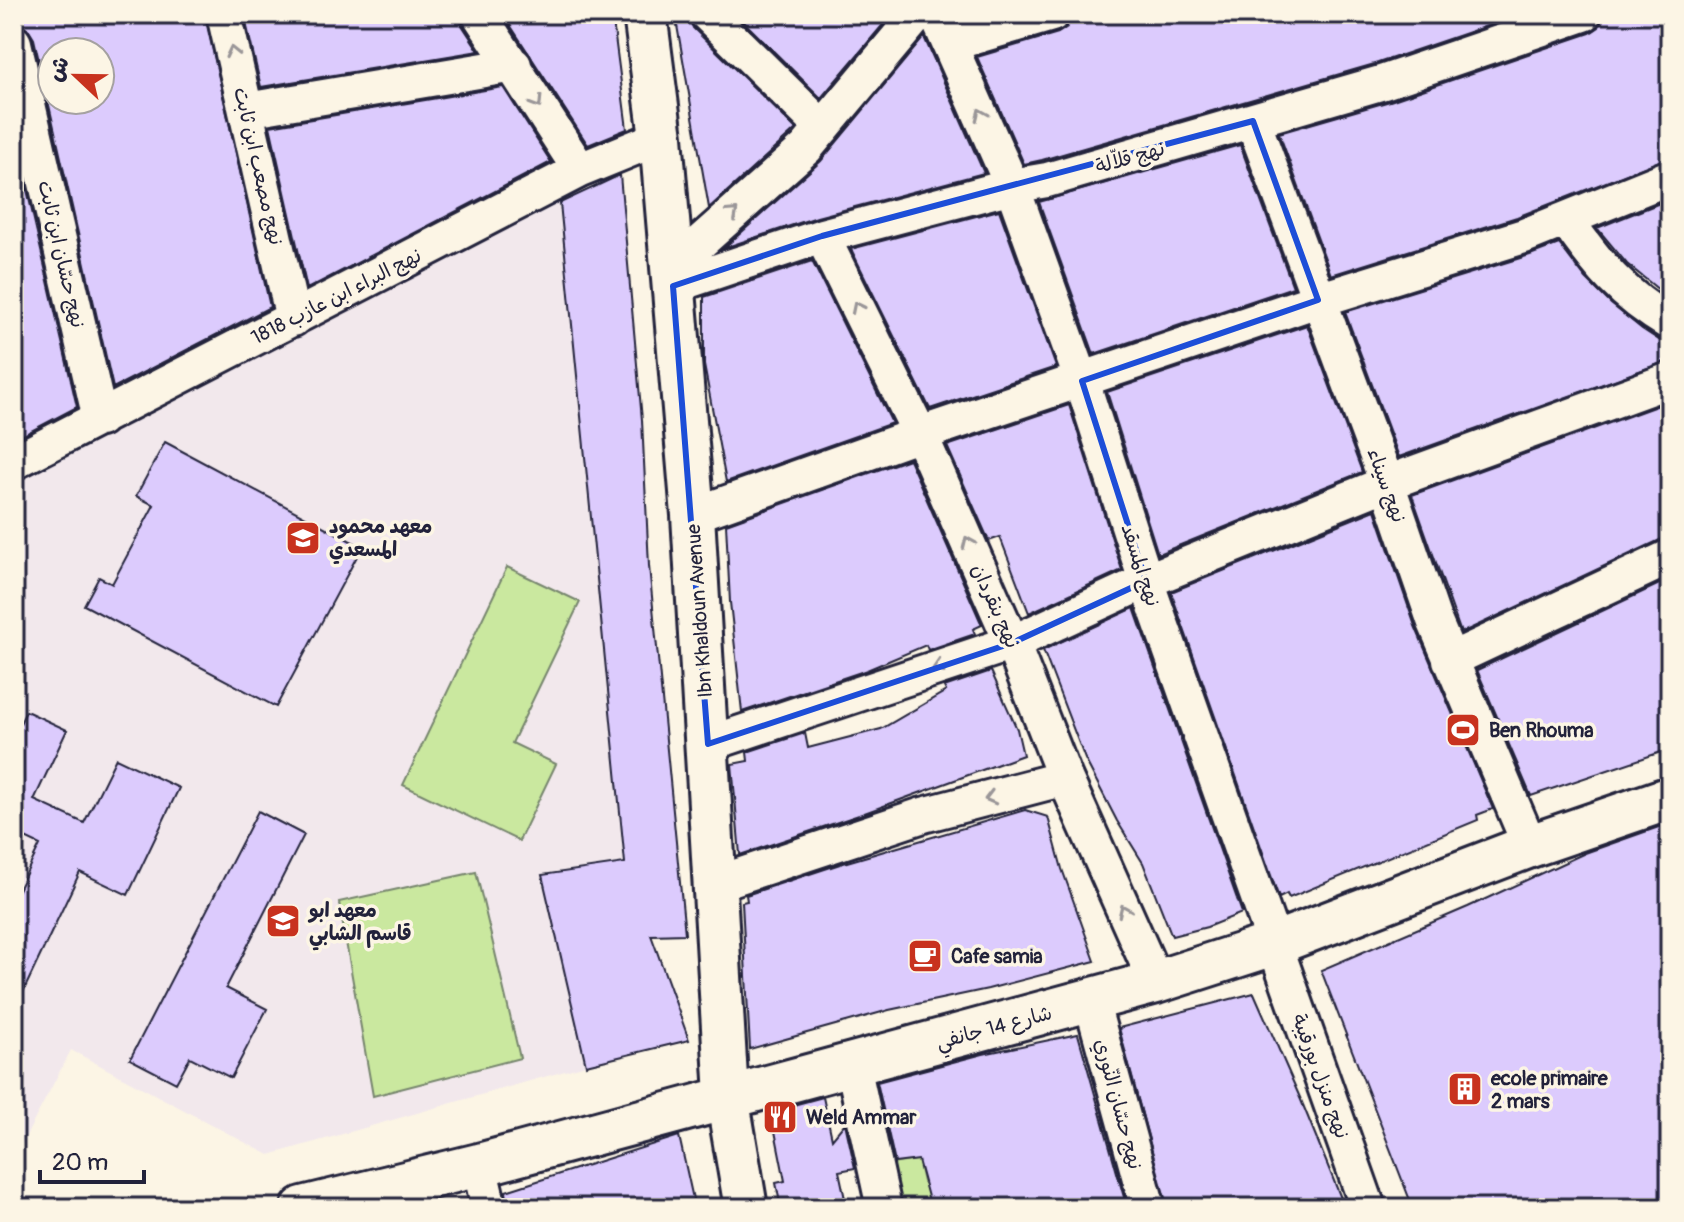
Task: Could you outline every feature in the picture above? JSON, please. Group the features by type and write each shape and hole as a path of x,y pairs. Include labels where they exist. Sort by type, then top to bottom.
{"street":[{"name":"نهج مصعب ابن ثابت","path":"224,14 293,319"},
{"path":"479,14 580,170"},
{"name":"Ibn Khaldoun Avenue","path":"645,14 661,137 693,515 727,1096 746,1208"},
{"path":"707,14 823,128"},
{"path":"673,273 686,255 806,148 918,14"},
{"path":"943,29 1052,14"},
{"name":"نهج قلاّلة","path":"673,273 1012,186 1047,180 1384,82 1584,14"},
{"name":"نهج المسقد","path":"943,29 1012,186 1082,381 1146,581 1274,944"},
{"name":"نهج حسّان ابن ثابت","path":"14,43 100,419"},
{"path":"246,110 514,65"},
{"name":"نهج سيناء","path":"1253,121 1450,660 1530,846"},
{"name":"نهج البراء ابن عازب 1818","path":"14,462 580,170 661,137"},
{"path":"693,515 920,434 1318,300 1567,221 1670,177"},
{"path":"1567,221 1599,266 1621,289 1670,323"},
{"name":"نهج بنقردان","path":"822,236 920,434 1012,643 1065,778 1156,982"},
{"path":"708,744 1012,643 1146,581 1387,483 1670,380"},
{"path":"1450,660 1670,557"},
{"path":"715,884 923,815 1065,778"},
{"name":"شارع 14 جانفي","path":"303,1208 378,1199 479,1165 1156,982 1274,944 1530,846 1670,798"},
{"name":"نهج منزل بورقيبة","path":"1274,944 1368,1208"},
{"name":"نهج حسّان النّوري","path":"1091,1000 1148,1208"},
{"path":"853,1065 884,1208"},
{"path":"479,1165 489,1208"}],"highlighted area":[{"path":"1253,121 1318,300 1082,381 1146,581 1012,643 708,744 673,286 822,236"}],"shaded area":[{"path":"560,199 625,863 542,875 586,1065 269,1155 71,1050 14,1159 14,469"}],"green space":[{"path":"507,567 580,602 512,743 556,764 519,841 403,785"},
{"path":"476,872 520,1058 373,1096 339,902"},
{"path":"918,1160 923,1182 953,1208 895,1208 884,1165"}],"building":[{"path":"14,14 205,14 270,307 113,388 51,116 116,116 116,36 36,36 36,48 28,29 14,24"},
{"path":"244,14 459,14 462,25 479,51 261,87"},
{"path":"503,14 612,14 627,129 588,145"},
{"path":"675,14 688,14 693,28 796,129 709,208"},
{"path":"736,14 892,14 821,98"},
{"path":"1071,14 1522,14 1378,63 1024,164 977,57 1058,33 1067,27"},
{"path":"1603,14 1670,14 1670,157 1517,217 1331,275 1279,133 1390,101 1590,33 1599,27"},
{"path":"924,37 984,173 817,217 724,248 821,161"},
{"path":"503,87 551,162 307,289 270,126"},
{"path":"14,133 77,407 14,440"},
{"path":"1240,145 1293,287 1094,354 1039,202"},
{"path":"620,175 642,420 649,566 685,934 651,935 689,1040 586,1065 542,875 625,863 560,203"},
{"path":"1670,199 1670,299 1627,264 1597,228"},
{"path":"999,210 1056,367 930,409 851,249"},
{"path":"1559,244 1586,279 1611,304 1642,329 1670,343 1670,360 1399,457 1345,312"},
{"path":"812,261 892,423 726,482 704,365 704,297"},
{"path":"1307,325 1362,472 1158,554 1107,392"},
{"path":"1670,401 1670,537 1461,633 1412,495"},
{"path":"1069,405 1122,570 1029,613 1000,537 989,541 947,446"},
{"path":"165,442 362,547 276,707 84,605 99,577 112,584 154,505 136,496"},
{"path":"909,459 982,625 973,629 975,634 928,650 926,645 867,670 742,712 730,602 726,524"},
{"path":"1375,510 1415,626 1493,809 1477,815 1478,820 1289,898 1287,894 1279,898 1171,592"},
{"path":"1670,579 1670,749 1531,796 1477,670"},
{"path":"1134,608 1242,913 1172,936 1143,863 1085,759 1043,650"},
{"path":"991,671 1017,729 1023,755 740,855 732,764 748,761 747,752 805,733 808,748 881,729 946,691 944,687"},
{"path":"26,711 67,730 34,800 84,823 116,758 179,788 128,895 80,872 14,1011 14,898 40,845 17,834 14,841 14,736"},
{"path":"1025,810 1048,817 1062,869 1095,961 988,989 889,1010 750,1049 742,902 747,901 746,895"},
{"path":"258,811 304,835 226,988 267,1009 231,1078 190,1057 176,1083 130,1059"},
{"path":"1670,823 1670,1208 1413,1208 1321,970 1585,853"},
{"path":"1254,993 1345,1208 1167,1208 1119,1028"},
{"path":"1078,1034 1127,1208 931,1208 918,1160 895,1163 877,1082 983,1054"},
{"path":"823,1097 832,1139 845,1123 855,1168 839,1171 847,1208 781,1208 776,1183 785,1181 771,1111"},
{"path":"679,1136 695,1208 508,1208 506,1191"}],"place":[{"name":"معهد محمود المسعدي","path":"303,538"},
{"name":"Ben Rhouma","path":"1463,730"},
{"name":"معهد ابو قاسم الشابي","path":"283,921"},
{"name":"Cafe samia","path":"925,956"},
{"name":"ecole primaire 2 mars","path":"1465,1089"},
{"name":"Weld Ammar","path":"780,1117"}]}
